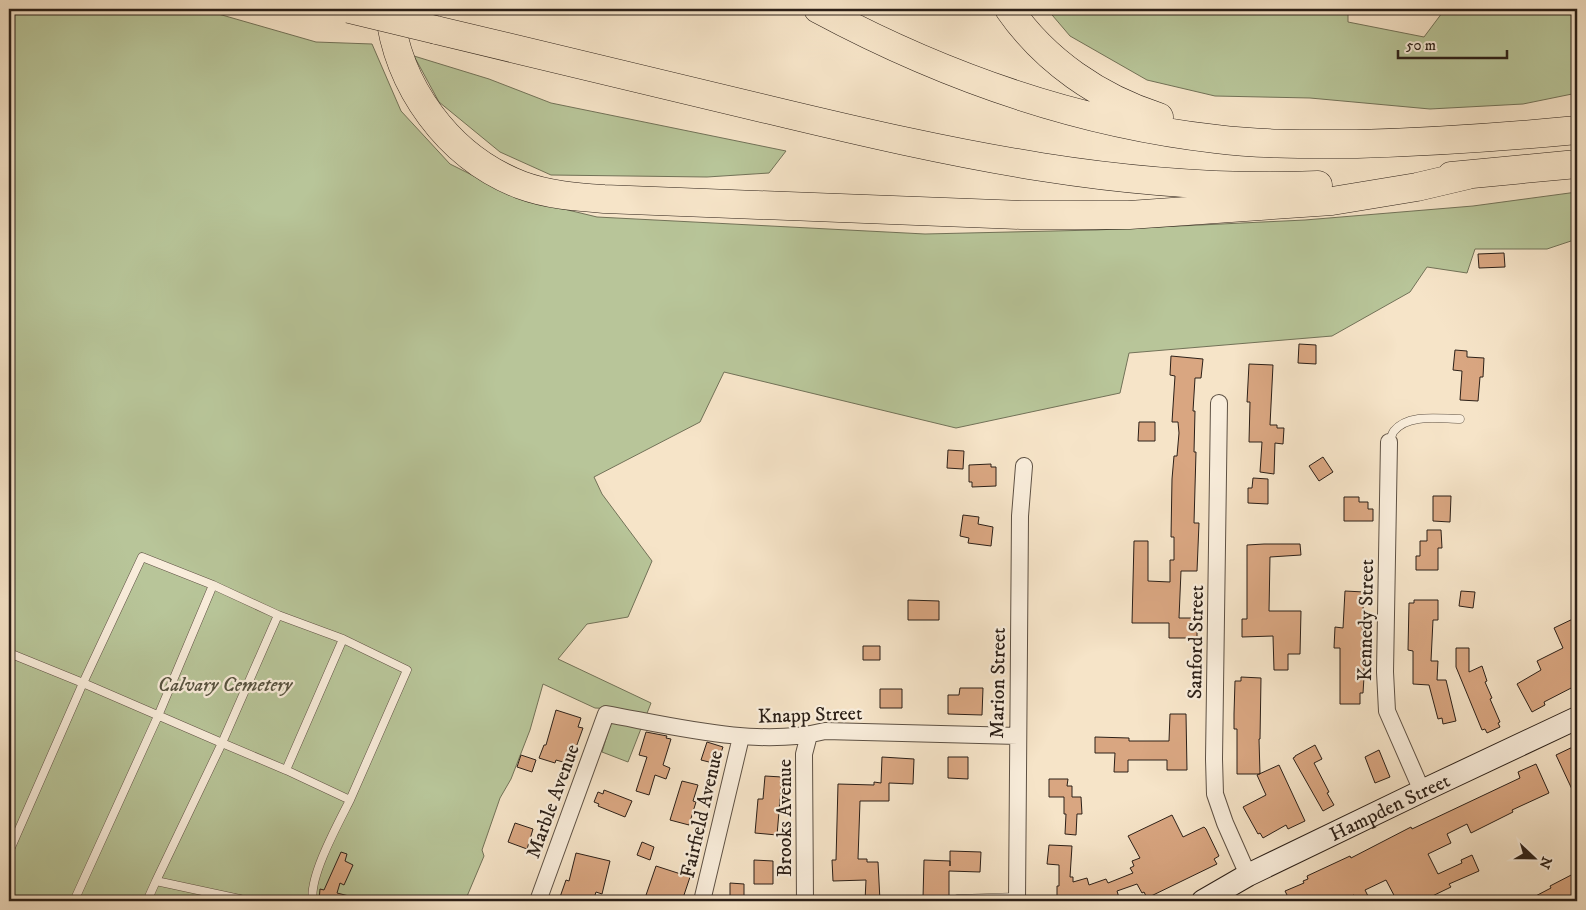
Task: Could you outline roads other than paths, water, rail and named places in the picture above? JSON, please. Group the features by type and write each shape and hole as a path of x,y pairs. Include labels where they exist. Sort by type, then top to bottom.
{"highway":[{"path":"348,9 894,139 1056,170 1152,181 1256,186 1363,183 1577,164"},
{"path":"388,9 397,50 406,75 426,110 443,130 472,157 494,172 522,185 564,195 1021,215 1120,215 1332,201 1408,189 1468,175"},
{"path":"818,9 941,67 990,86 1065,110 1114,122 1191,136 1239,142 1295,144 1448,140 1577,130"},
{"path":"1009,9 1026,30 1060,63 1082,81 1118,102 1144,112 1196,127 1295,144"},
{"path":"1448,140 1577,114"}],"main road":[{"name":"Hampden Street","path":"1203,901 1248,875 1577,718"}],"street":[{"name":"Sanford Street","path":"1219,403 1215,794 1248,875"},
{"name":"Kennedy Street","path":"1389,442 1385,672 1387,712 1422,791"},
{"name":"Marion Street","path":"1017,899 1020,516 1024,466"},
{"name":"Knapp Street","path":"606,714 740,737 809,735 825,731 1018,736"},
{"name":"Marble Avenue","path":"538,901 606,714"},
{"name":"Brooks Avenue","path":"805,901 804,754 809,735"},
{"name":"Fairfield Avenue","path":"702,901 740,737"}],"lane":[{"path":"1389,442 1394,431 1404,423 1416,419 1460,419"},
{"path":"9,852 83,682 142,557 343,639 407,670 316,876 313,901"},
{"path":"74,901 158,716 213,585"},
{"path":"147,901 222,743 278,614"},
{"path":"286,770 343,639"},
{"path":"9,653 83,682 286,770 350,800"},
{"path":"156,881 249,901"},
{"path":"957,898 1017,899"}],"park label":[{"name":"Calvary Cemetery","path":"225,684"}]}
